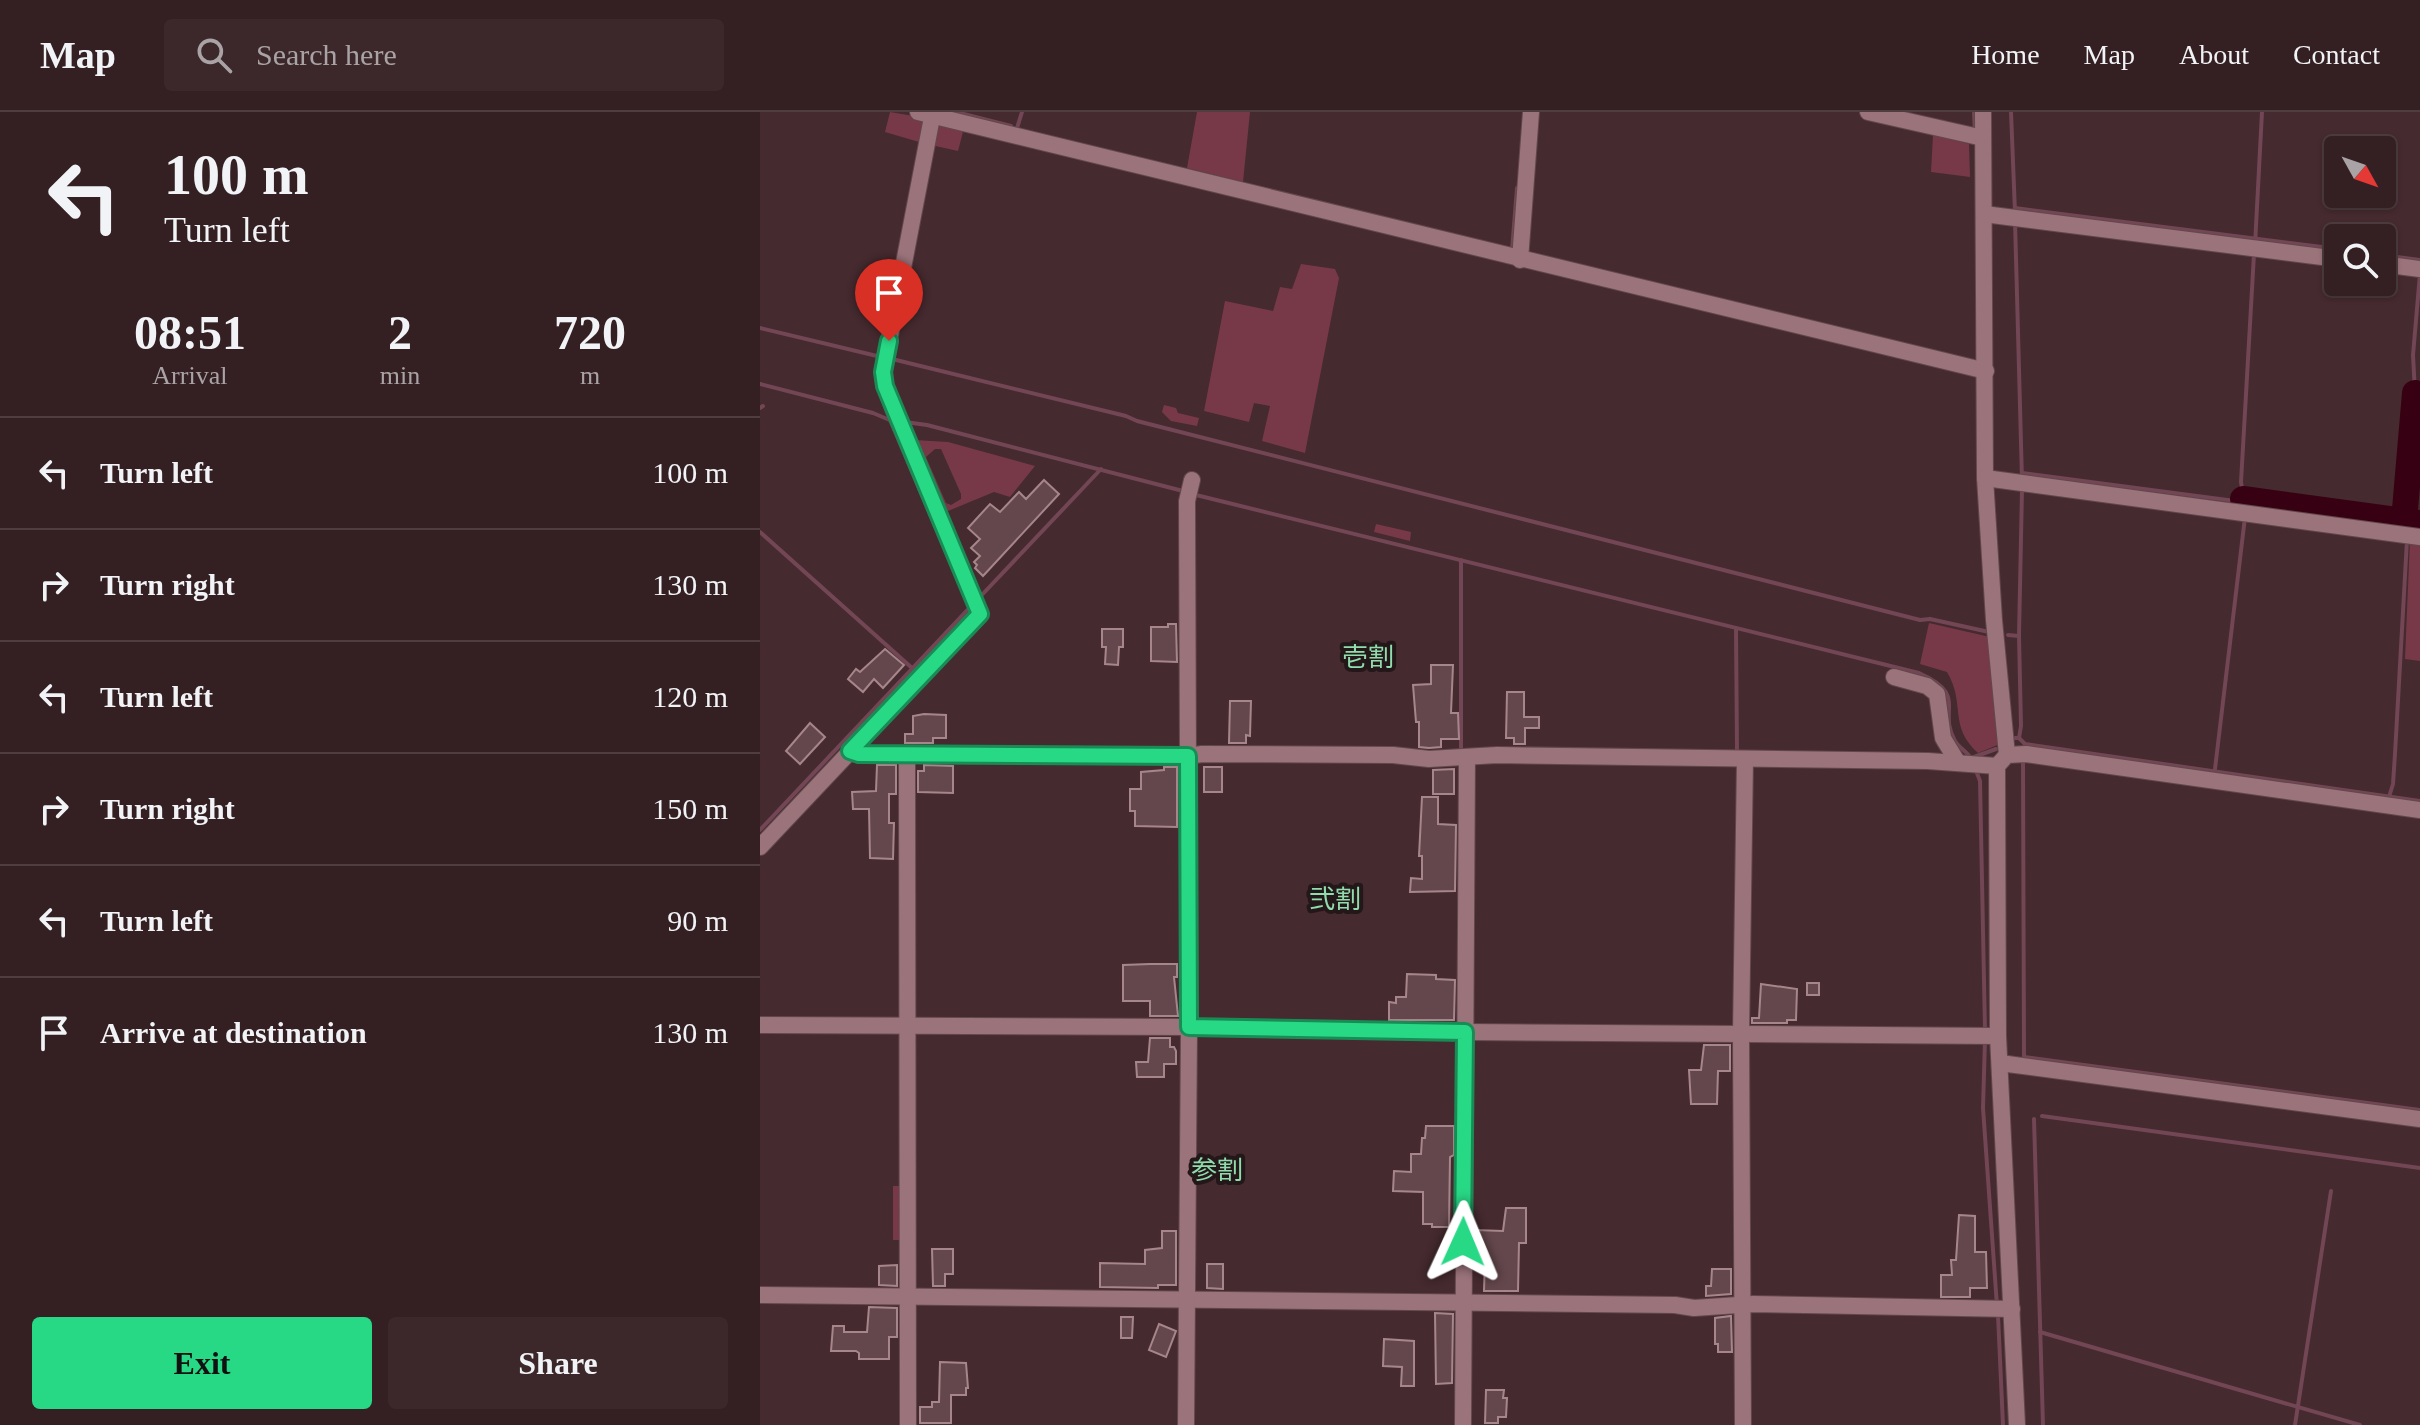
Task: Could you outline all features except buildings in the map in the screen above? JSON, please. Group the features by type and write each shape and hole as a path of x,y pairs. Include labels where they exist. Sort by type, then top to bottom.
{"street":[{"path":"1520,254 1531,112"},
{"path":"1868,112 1977,138"},
{"path":"1983,112 1977,138 1984,214 1981,370 1994,620 1989,1036 2000,1063 2002,1309 2017,1425"},
{"path":"760,847 980,614 895,414 883,372 928,113 1520,254 1981,370"},
{"path":"1984,214 2324,257"},
{"path":"2396,266 2418,269"},
{"path":"1985,478 2411,536"},
{"path":"1186,1425 1184,1027 1190,489"},
{"path":"1894,677 1927,686 1937,694 1943,738 1993,760"},
{"path":"850,751 907,758 1393,755 1467,763 1993,760 2420,810"},
{"path":"907,758 908,1425"},
{"path":"1463,1425 1467,763"},
{"path":"1743,1425 1739,1306 1745,763"},
{"path":"760,1025 1989,1036"},
{"path":"2000,1063 2420,1119"},
{"path":"760,1295 908,1300 1877,1305 2002,1309"}],"shaded area":[{"path":"890,112 925,118 919,142 885,132"},
{"path":"1197,112 1250,112 1243,182 1187,168"},
{"path":"937,121 964,128 958,151 931,145"},
{"path":"1933,135 1969,144 1970,177 1931,172"},
{"path":"1301,264 1335,269 1339,278 1305,453 1262,441 1270,406 1254,403 1249,422 1204,411 1225,301 1273,311 1280,287 1292,289"},
{"path":"1164,405 1176,408 1178,413 1199,418 1197,426 1171,421 1162,412"},
{"path":"915,440 948,442 1035,466 1010,497 994,492 948,511 943,508","holes":["935,449 941,449 961,494 961,499 951,505 946,503 926,457"]},
{"path":"1376,524 1411,532 1410,541 1374,532"},
{"path":"2410,539 2420,540 2420,661 2405,659"},
{"path":"1929,623 1990,637 2000,744 1978,753 1963,733 1956,694 1947,672 1920,664"},
{"path":"893,1186 901,1186 901,1240 893,1240"}],"waterway":[{"path":"956,112 1011,126"},
{"path":"1017,128 1022,112"},
{"path":"1974,112 1975,133"},
{"path":"2011,112 2015,212"},
{"path":"2255,245 2262,112"},
{"path":"1512,250 1517,188"},
{"path":"2015,208 2324,247"},
{"path":"2015,221 2022,480"},
{"path":"2245,508 2241,482 2254,254"},
{"path":"2396,257 2420,260"},
{"path":"2415,393 2413,355 2420,274"},
{"path":"760,328 877,356"},
{"path":"892,359 1920,620 1930,619 1989,632"},
{"path":"760,384 873,413 892,421"},
{"path":"2404,521 2415,393"},
{"path":"905,422 1183,491"},
{"path":"979,598 1101,469"},
{"path":"2022,473 2235,501 2243,499"},
{"path":"2015,738 2019,738 2021,726 2022,489"},
{"path":"1192,494 1919,673 1934,681 1948,696 1950,730 1957,744 1972,760"},
{"path":"2243,499 2420,523"},
{"path":"2215,769 2245,517"},
{"path":"760,532 912,668"},
{"path":"2389,797 2393,784 2407,540"},
{"path":"1461,560 1461,750"},
{"path":"760,830 973,604"},
{"path":"1736,628 1737,752"},
{"path":"2008,635 2019,636"},
{"path":"2019,738 2025,744 2420,801"},
{"path":"1974,757 1996,749"},
{"path":"2023,758 2024,1057 2420,1110"},
{"path":"1975,768 1980,781 1985,1030"},
{"path":"1985,1039 1983,1108 1997,1306"},
{"path":"2042,1116 2420,1168"},
{"path":"2034,1119 2043,1425"},
{"path":"2295,1425 2331,1191"},
{"path":"1998,1315 2003,1425"},
{"path":"2040,1332 2360,1425"}],"district":[{"name":"壱割","path":"1368,657"},
{"name":"弐割","path":"1335,899"},
{"name":"参割","path":"1217,1170"}],"route":[{"path":"889,341 883,372 885,386 980,614 850,751 859,754 1188,756 1189,1027 1465,1032 1463,1242"}]}
